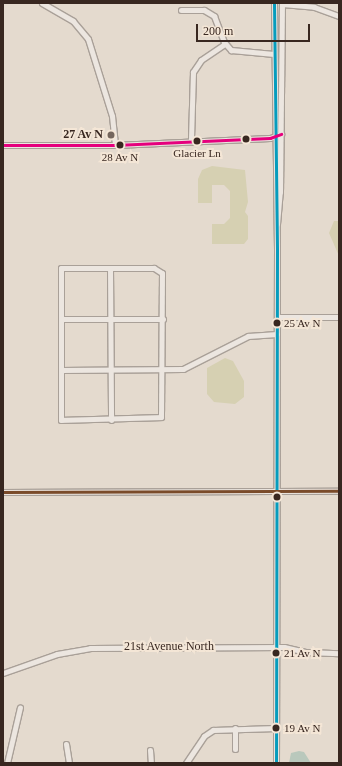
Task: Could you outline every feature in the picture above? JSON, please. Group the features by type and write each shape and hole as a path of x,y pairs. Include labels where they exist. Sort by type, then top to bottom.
{"street":[{"path":"42,3 64,14 88,40 112,116 115,145"},
{"path":"274,3 274,137 277,224 276,763"},
{"path":"277,224 281,134 282,3 314,7 339,16"},
{"path":"181,10 204,10 214,16 225,44 236,52 274,54"},
{"path":"191,139 193,72 201,60 225,44"},
{"path":"3,145 115,145 191,139 274,137 281,134"},
{"path":"61,268 110,268 160,271 163,319 161,417 111,420 61,420 61,268"},
{"path":"110,268 111,420"},
{"path":"277,317 339,317"},
{"path":"61,319 163,319"},
{"path":"61,370 163,369 195,365 248,336 277,334"},
{"path":"3,492 339,491"},
{"name":"21st Avenue North","path":"3,674 47,657 90,648 276,647 306,652 339,653"},
{"path":"7,763 20,707"},
{"path":"186,763 208,732 235,728 276,728"},
{"path":"235,728 235,749"},
{"path":"66,744 69,763"},
{"path":"150,750 151,763"}],"shaded area":[{"path":"212,166 245,170 248,202 245,212 248,216 248,239 244,244 212,244 212,224 224,224 230,218 230,191 224,185 212,185 212,203 198,203 198,179 202,170"},
{"path":"334,221 339,221 339,256 329,233"},
{"path":"225,358 233,361 244,381 244,397 235,404 214,402 207,394 207,368"},
{"path":"299,751 304,752 311,763 289,763 291,753"}],"transit line":[{"path":"274,3 277,250 276,763"},
{"path":"3,145 115,145 270,138 281,134"},
{"path":"3,492 339,491"}],"place":[{"name":"27 Av N","path":"111,135"},
{"name":"Glacier Ln","path":"197,141"},
{"name":"28 Av N","path":"120,145"},
{"name":"25 Av N","path":"277,323"},
{"name":"21 Av N","path":"276,653"},
{"name":"19 Av N","path":"276,728"}]}
